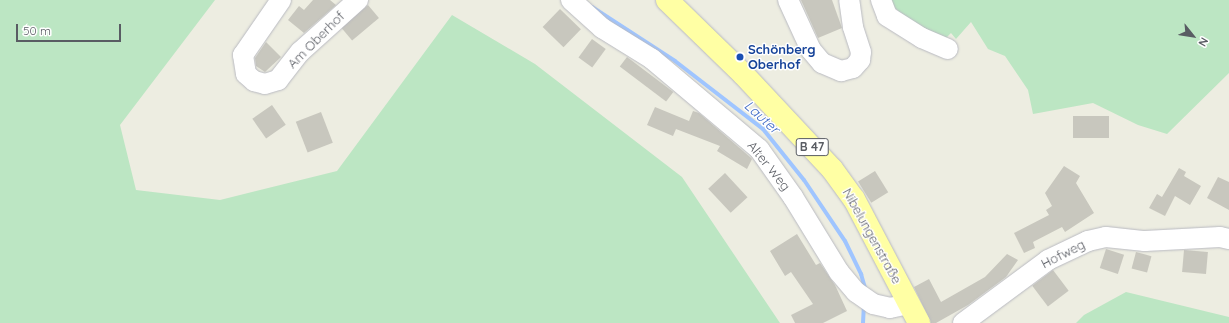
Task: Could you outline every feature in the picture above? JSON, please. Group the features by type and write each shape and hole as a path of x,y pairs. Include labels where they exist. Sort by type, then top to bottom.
{"main road":[{"name":"Nibelungenstraße","path":"666,0 744,76 832,169 854,198 919,323"}],"street":[{"name":"Am Oberhof","path":"281,0 269,14 242,55 246,74 254,81 265,84 278,80 300,52 358,0"},
{"name":"Alter Weg","path":"571,0 602,28 652,59 759,149 793,197 839,272 856,292 872,304 890,308 909,304"},
{"path":"785,1 810,50 832,69 845,71 857,64 861,52 853,27 849,0"},
{"path":"881,0 887,16 922,38 948,49"},
{"name":"Hofweg","path":"964,323 1048,260 1088,241 1106,237 1145,241 1220,237 1229,239"}],"green space":[{"path":"0,0 215,0 120,125 136,190 220,200 337,171 452,15 535,64 682,177 780,323 0,323"},
{"path":"890,0 1229,0 1229,73 1167,134 1138,125 1093,103 1033,114 1028,90 1005,56 988,49 971,22 956,39 951,33 943,41 915,26 895,8"},
{"path":"1126,292 1229,317 1229,323 1076,323 1084,315"}],"building":[{"path":"313,0 330,0 336,5 304,33 288,20 299,6 304,10"},
{"path":"801,0 832,0 842,28 818,38"},
{"path":"368,5 379,18 352,41 341,27"},
{"path":"560,9 581,29 563,47 543,27"},
{"path":"592,39 606,49 592,68 578,58"},
{"path":"266,42 281,57 265,72 256,66 255,58"},
{"path":"627,57 673,92 666,101 620,67"},
{"path":"272,105 286,125 266,138 252,119"},
{"path":"655,107 689,121 693,111 699,113 752,159 747,169 717,151 720,146 676,129 673,136 647,125"},
{"path":"321,112 333,143 308,152 296,122"},
{"path":"1073,116 1109,116 1109,138 1073,138"},
{"path":"1064,166 1080,176 1076,183 1094,213 1065,232 1062,227 1033,242 1035,248 1024,253 1014,233 1049,215 1046,210 1052,206 1045,193"},
{"path":"1179,168 1186,172 1184,176 1201,186 1190,205 1175,196 1165,216 1149,208 1157,194 1162,197"},
{"path":"875,171 888,192 871,203 858,182"},
{"path":"725,173 748,197 731,213 708,189"},
{"path":"1218,177 1229,182 1229,210 1207,198"},
{"path":"797,234 816,265 820,263 835,285 847,311 823,323 795,323 791,315 813,304 791,272 785,276 770,251"},
{"path":"1106,249 1124,255 1118,274 1100,268"},
{"path":"1184,250 1208,252 1206,274 1182,272"},
{"path":"1136,252 1151,256 1147,273 1132,268"},
{"path":"1007,254 1018,260 1006,277 968,305 936,323 931,323 914,287 929,279 941,302 985,277"},
{"path":"1053,270 1069,291 1048,306 1032,286"}],"waterway":[{"name":"Lauter","path":"592,7 675,61 763,129 804,180 845,241 861,274 866,291"},
{"name":"Lauter","path":"863,323 864,305"}],"place":[{"name":"Schönberg Oberhof","path":"740,57"}]}
